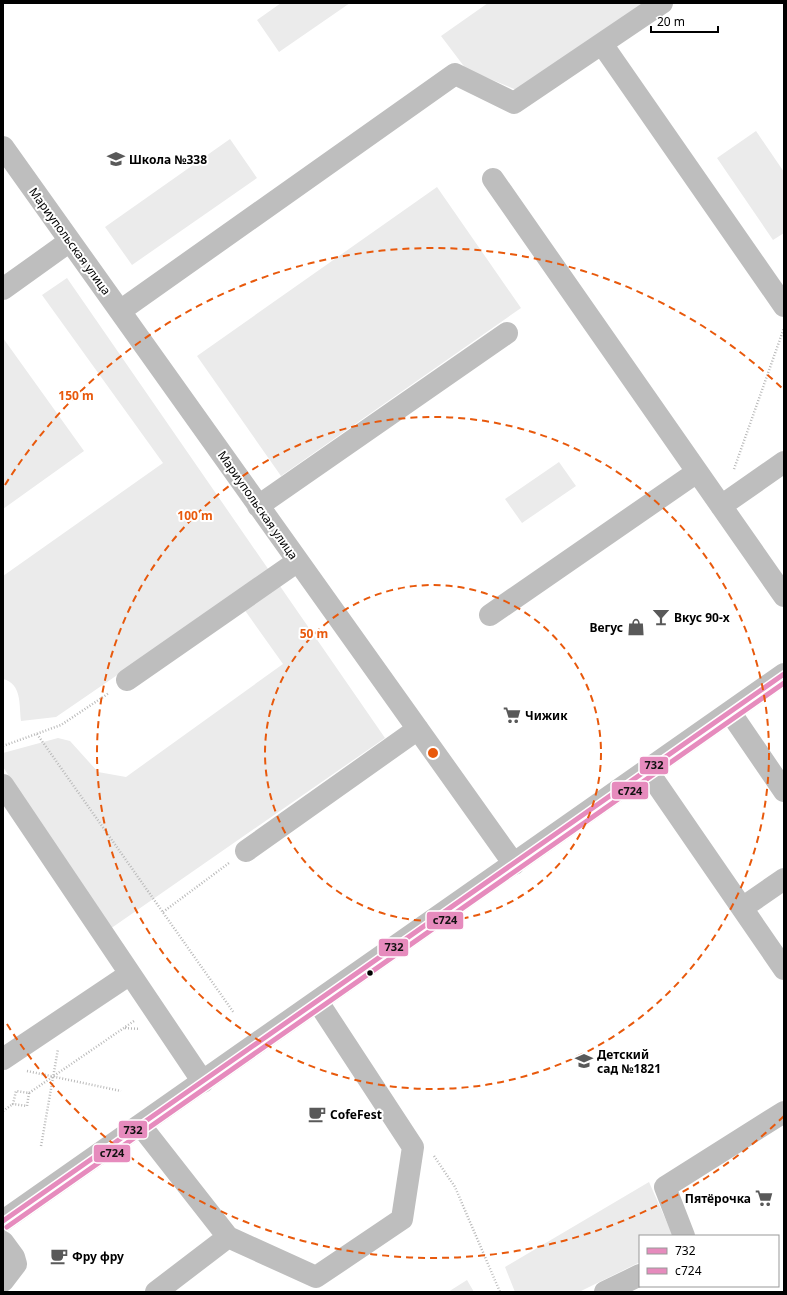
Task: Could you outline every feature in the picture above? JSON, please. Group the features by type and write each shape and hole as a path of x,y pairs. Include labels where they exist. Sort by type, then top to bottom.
{"street":[{"path":"120,311 455,74 514,103 662,3"},
{"path":"602,44 784,306"},
{"name":"Мариупольская улица","path":"3,147 514,864"},
{"path":"493,179 784,596"},
{"path":"3,289 70,241"},
{"path":"258,506 507,334"},
{"path":"721,506 784,462"},
{"path":"490,615 697,472"},
{"path":"127,680 298,561"},
{"path":"3,1222 784,674"},
{"path":"730,712 784,791"},
{"path":"246,851 418,729"},
{"path":"647,770 784,969"},
{"path":"3,785 203,1082"},
{"path":"742,908 784,878"},
{"path":"3,1059 130,974"},
{"path":"141,1126 228,1238 318,1285 402,1219 414,1147 318,1002"},
{"path":"684,1235 665,1187 784,1112"},
{"path":"156,1292 228,1238"},
{"path":"3,1242 14,1257 16,1264 3,1281"},
{"path":"605,1292 639,1275"}],"path":[{"path":"721,506 784,328"},
{"path":"3,746 61,726 127,680"},
{"path":"37,734 234,1012"},
{"path":"163,912 246,851"},
{"path":"13,1104 27,1106 29,1093 153,1008"},
{"path":"41,1146 64,1018"},
{"path":"24,1070 121,1091"},
{"path":"3,1111 13,1104 16,1090 29,1093"}],"shaded area":[{"path":"281,3 350,3 279,52 257,20"},
{"path":"488,3 647,3 519,91 466,69 441,36"},
{"path":"756,131 784,172 784,233 773,240 717,158"},
{"path":"230,139 257,178 132,265 105,227"},
{"path":"437,187 521,308 281,476 197,356"},
{"path":"67,278 385,738 110,929 3,767 3,753 58,738 70,741 98,772 126,777 283,664 234,595 56,717 21,721 17,690 14,685 3,679 3,576 163,463 42,295"},
{"path":"3,338 84,451 3,509"},
{"path":"559,462 576,486 522,523 505,499"},
{"path":"649,1182 673,1235 639,1235 639,1262 579,1292 515,1292 505,1267"},
{"path":"467,1280 474,1292 448,1292"}],"transit line":[{"name":"732","path":"3,1221 784,674"},
{"name":"с724","path":"7,1227 784,683"}],"place":[{"name":"Школа №338","path":"116,159"},
{"name":"Вкус 90-х","path":"661,617"},
{"name":"Вегус","path":"636,627"},
{"name":"Чижик","path":"512,715"},
{"name":"Детский сад №1821","path":"584,1061"},
{"name":"CofeFest","path":"317,1114"},
{"name":"Пятёрочка","path":"764,1198"},
{"name":"Фру фру","path":"59,1256"}]}
